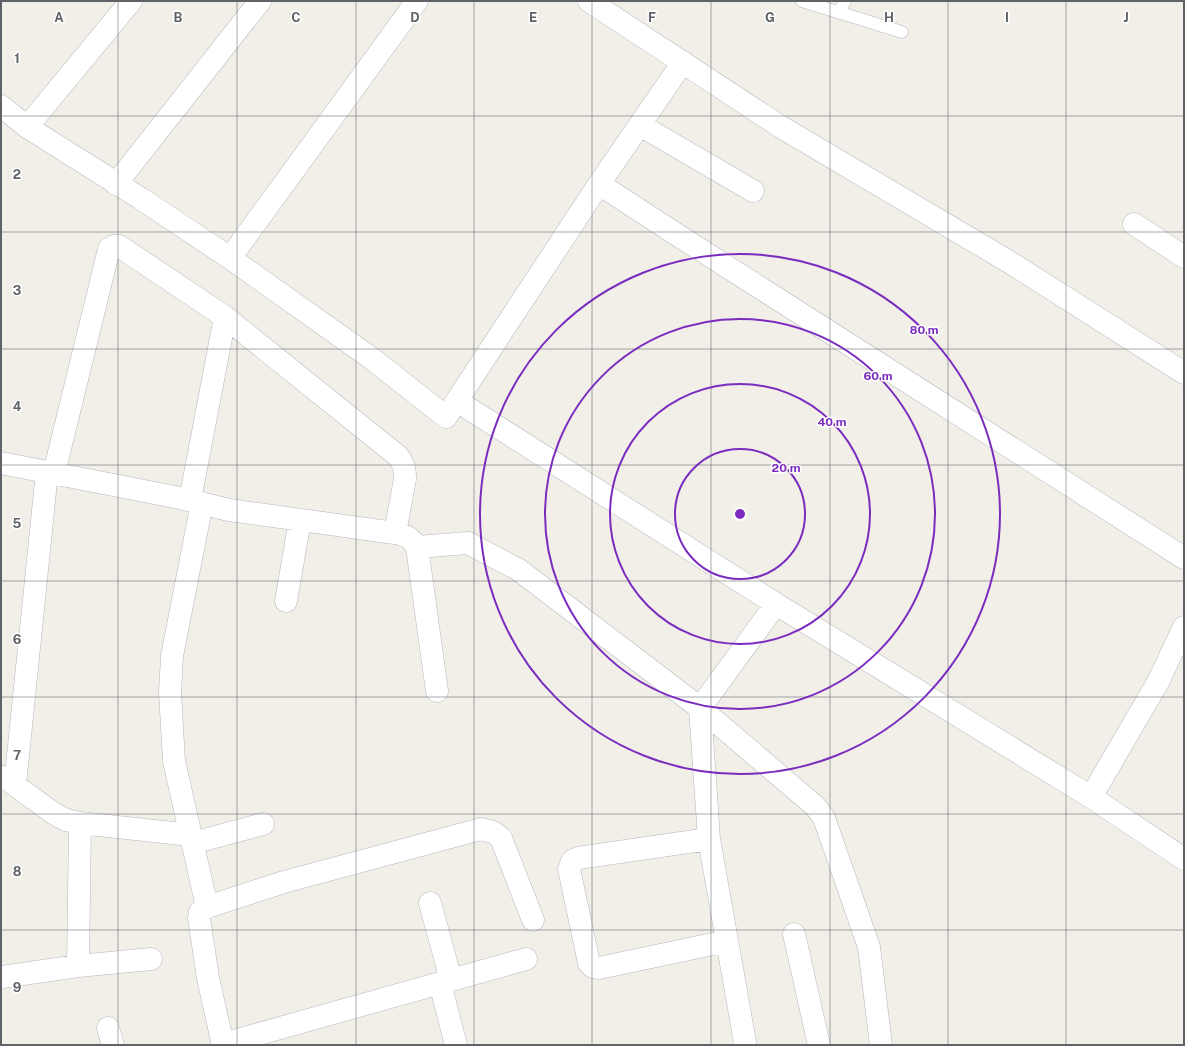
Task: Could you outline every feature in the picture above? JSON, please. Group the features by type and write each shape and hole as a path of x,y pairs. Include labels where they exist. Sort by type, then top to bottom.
{"street":[{"path":"27,127 131,1"},
{"path":"116,184 260,1"},
{"path":"230,258 417,1"},
{"path":"589,1 780,127 1011,263 1184,373"},
{"path":"2,110 230,258 371,358 446,417 599,184 683,62"},
{"path":"640,125 753,191"},
{"path":"599,184 1184,558"},
{"path":"1134,224 1184,257"},
{"path":"263,824 192,839 80,823 66,820 8,780 50,473 109,249 114,246 119,246 225,317 398,456 403,463 405,479 395,533"},
{"path":"207,907 174,761 170,692 172,656 225,317"},
{"path":"457,401 776,604 1091,797 1184,859"},
{"path":"1,463 229,510 395,533 412,539 417,546 437,691"},
{"path":"286,601 300,520"},
{"path":"417,546 468,542 519,570 700,708 815,806 824,818 870,947 881,1045"},
{"path":"744,1045 745,1042 709,839 700,708 776,604"},
{"path":"1091,797 1158,682 1184,627"},
{"path":"78,966 80,823"},
{"path":"526,959 223,1044 208,978 200,912 207,907 284,882 481,829 493,832 501,838 533,920"},
{"path":"709,839 578,858 572,861 569,869 590,963 593,967 599,968 727,941"},
{"path":"430,903 456,1045"},
{"path":"794,934 819,1045"},
{"path":"2,977 78,966 151,959"}],"lane":[{"path":"802,1 902,32"},
{"path":"839,12 845,1"}]}
